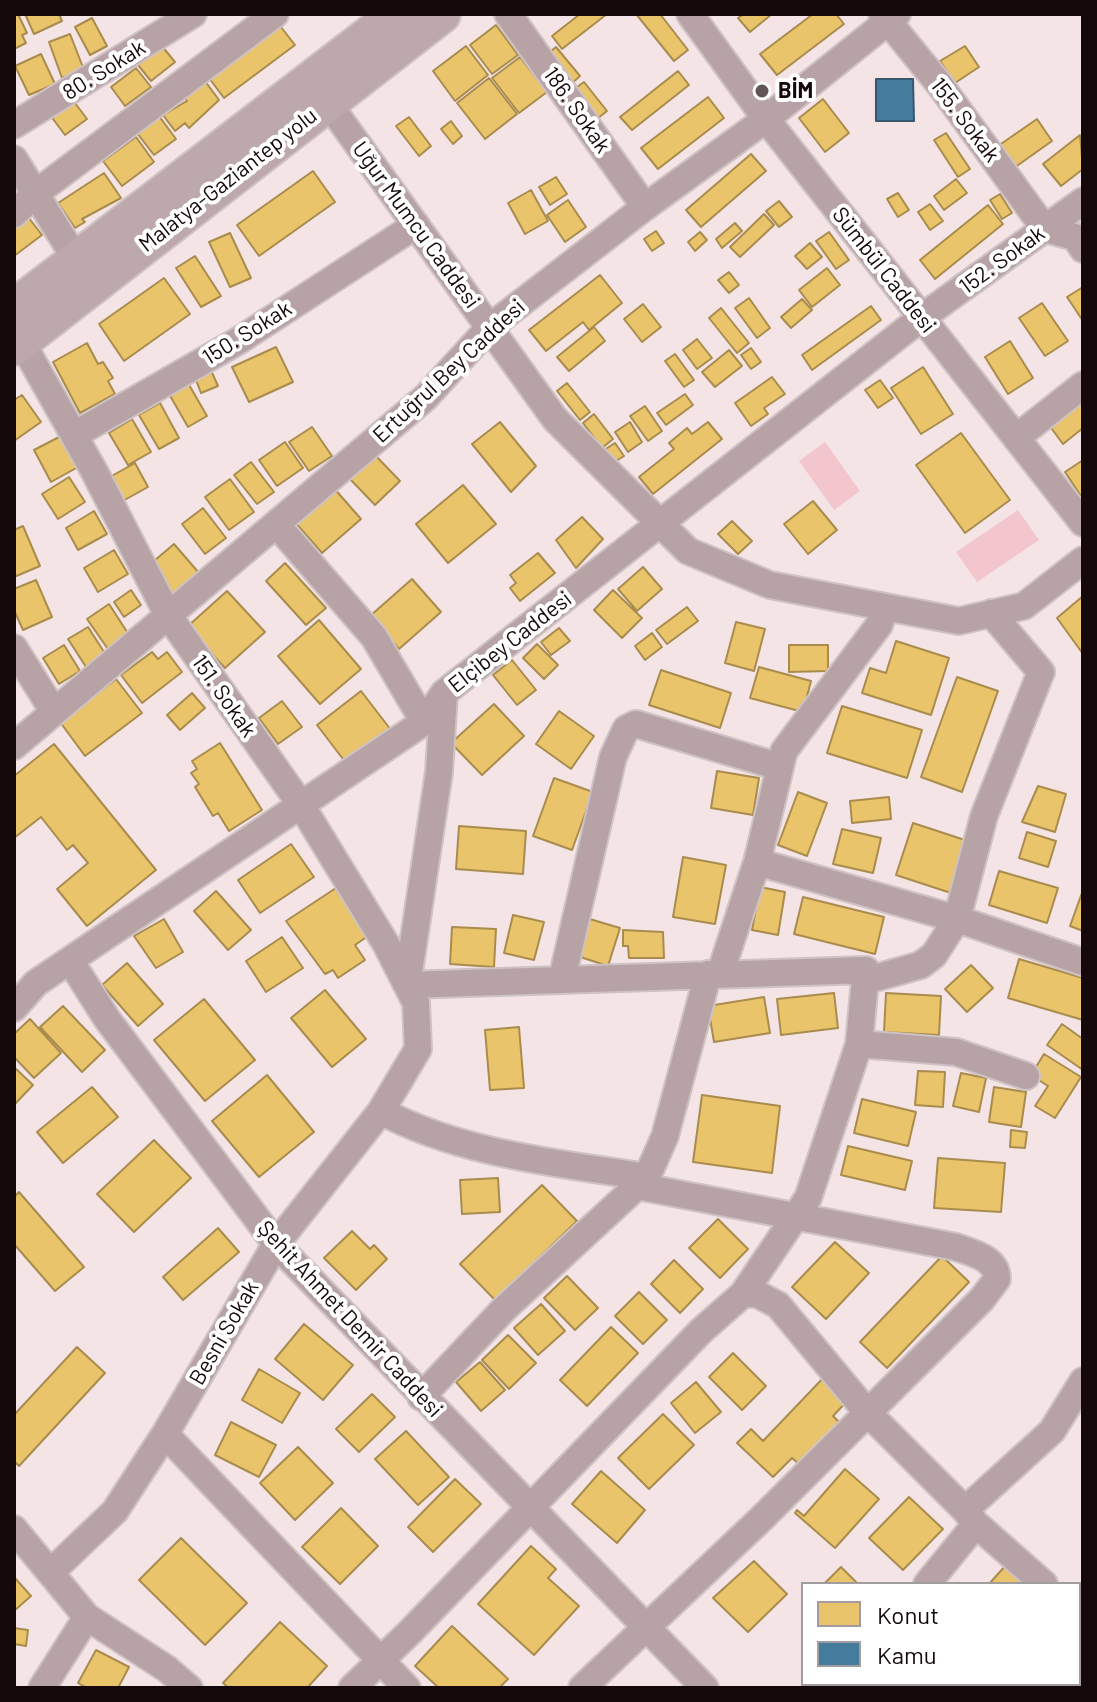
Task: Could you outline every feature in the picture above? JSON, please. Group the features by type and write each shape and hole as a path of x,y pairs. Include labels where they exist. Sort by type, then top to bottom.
{"highway":[{"name":"Malatya-Gaziantep yolu","path":"16,332 77,261 398,14"},
{"name":"Malatya-Gaziantep yolu","path":"16,332 328,103 441,14"}],"street":[{"name":"80. Sokak","path":"14,125 193,14"},
{"path":"14,214 36,193 275,14"},
{"name":"186. Sokak","path":"508,14 645,207"},
{"name":"Sümbül Caddesi","path":"690,14 766,119 1083,523"},
{"name":"Ertuğrul Bey Caddesi","path":"14,746 426,397 490,327 645,207 766,119 889,17"},
{"name":"155. Sokak","path":"889,17 1045,229"},
{"name":"Uğur Mumcu Caddesi","path":"328,103 555,419 688,551 770,585 959,621 1024,606 1083,560"},
{"path":"14,159 77,261"},
{"name":"152. Sokak","path":"921,318 1083,201"},
{"name":"150. Sokak","path":"74,435 238,341 416,225"},
{"path":"1045,229 1075,237 1083,249"},
{"name":"Elçibey Caddesi","path":"14,1008 36,983 424,722 444,693 921,318"},
{"name":"151. Sokak","path":"16,332 168,615 301,805 386,944 416,1003 418,1049"},
{"path":"1016,438 1083,385"},
{"path":"276,524 374,637 424,722"},
{"path":"421,1397 504,1309 642,1181 665,1136 714,974 757,862 777,766 796,733 879,625 885,607"},
{"path":"444,693 439,772 407,985 714,974 861,975 921,965 934,955 957,919 984,816 1041,672 991,613"},
{"path":"14,648 54,712"},
{"path":"562,979 613,757 626,729 636,724 777,766"},
{"path":"757,862 957,919 1083,962"},
{"name":"Şehit Ahmet Demir Caddesi","path":"71,962 107,1019 276,1244 705,1688"},
{"path":"352,1688 701,1331 743,1294 808,1198 859,1044 861,975"},
{"path":"859,1044 956,1052 1026,1076"},
{"name":"Besni Sokak","path":"51,1572 115,1511 165,1434 276,1244 381,1111 418,1049"},
{"path":"381,1111 418,1131 467,1145 956,1247 983,1257 997,1272 997,1279 982,1299 761,1519 582,1688"},
{"path":"743,1294 757,1294 778,1305 867,1412 970,1517 1042,1582"},
{"path":"928,1582 970,1517 1052,1431 1083,1381"},
{"path":"165,1434 407,1688"},
{"path":"14,1529 87,1617 167,1669 189,1688"},
{"path":"42,1688 87,1617"}],"shaded area":[{"path":"825,442 860,491 834,510 799,461"},
{"path":"1018,510 1039,540 977,582 956,552"}],"building: Konut":[{"path":"14,14 18,14 27,33 22,35 26,43 14,49"},
{"path":"25,14 59,14 62,21 34,34"},
{"path":"580,14 607,14 562,49 552,36"},
{"path":"636,14 660,14 688,50 674,61"},
{"path":"744,14 772,14 750,32 738,18"},
{"path":"813,14 836,14 844,24 777,75 760,54"},
{"path":"92,18 107,46 90,55 75,27"},
{"path":"277,22 295,45 224,98 206,74"},
{"path":"496,25 518,55 492,74 470,45"},
{"path":"70,34 84,70 62,78 49,42"},
{"path":"161,45 175,62 151,81 138,65"},
{"path":"466,46 488,75 455,101 433,71"},
{"path":"965,46 979,67 955,83 940,61"},
{"path":"556,47 580,76 570,85 546,55"},
{"path":"41,54 55,84 29,95 15,66"},
{"path":"520,57 547,92 519,113 492,78"},
{"path":"136,68 151,87 125,106 111,87"},
{"path":"678,71 689,85 632,130 620,117"},
{"path":"489,78 517,114 485,139 457,103"},
{"path":"205,81 219,100 189,128 185,123 175,131 163,115 187,101 184,97"},
{"path":"584,82 607,111 597,119 573,90"},
{"path":"708,97 724,118 658,169 641,148"},
{"path":"72,99 87,119 65,135 50,115"},
{"path":"823,99 849,133 825,152 799,118"},
{"path":"159,116 176,139 154,155 137,133"},
{"path":"409,117 431,146 419,156 396,126"},
{"path":"1037,119 1052,141 1014,168 998,146"},
{"path":"451,121 462,136 453,144 441,129"},
{"path":"946,133 970,169 958,177 934,140"},
{"path":"1080,135 1083,169 1061,186 1043,164"},
{"path":"136,137 154,162 122,186 103,161"},
{"path":"751,154 766,171 701,227 686,210"},
{"path":"313,171 335,202 259,256 237,225"},
{"path":"104,173 121,198 82,219 85,222 75,228 58,203"},
{"path":"556,177 567,194 550,205 539,187"},
{"path":"956,179 967,193 944,210 934,196"},
{"path":"531,190 548,221 525,234 508,203"},
{"path":"898,193 909,210 898,217 887,199"},
{"path":"1000,194 1012,213 1002,219 990,200"},
{"path":"568,200 586,227 565,242 547,215"},
{"path":"779,201 792,217 779,227 766,211"},
{"path":"930,204 943,221 930,230 918,212"},
{"path":"988,205 1003,224 935,279 920,260"},
{"path":"25,213 42,235 14,256 14,222"},
{"path":"764,214 774,225 740,257 730,247"},
{"path":"735,223 742,231 722,248 716,239"},
{"path":"656,231 664,243 652,251 644,239"},
{"path":"700,232 707,240 695,251 688,242"},
{"path":"829,232 849,260 836,269 816,241"},
{"path":"230,233 251,278 230,287 209,242"},
{"path":"810,243 822,257 807,269 795,256"},
{"path":"195,256 221,296 201,307 176,268"},
{"path":"827,268 840,285 812,307 799,290"},
{"path":"729,272 739,285 729,293 718,280"},
{"path":"600,275 622,303 589,330 583,322 546,351 529,330"},
{"path":"164,278 190,314 124,361 99,324"},
{"path":"1083,287 1083,321 1067,297"},
{"path":"749,298 770,328 757,338 735,308"},
{"path":"802,299 812,310 791,328 781,317"},
{"path":"1042,303 1068,341 1045,356 1019,318"},
{"path":"643,304 661,327 642,342 624,319"},
{"path":"871,306 881,320 812,370 802,355"},
{"path":"721,308 749,343 737,353 709,318"},
{"path":"594,327 605,341 569,371 557,357"},
{"path":"697,339 712,358 697,369 683,350"},
{"path":"1010,341 1033,378 1008,394 985,357"},
{"path":"87,343 98,364 103,362 113,378 108,381 115,394 80,413 53,362"},
{"path":"276,347 293,382 249,402 232,367"},
{"path":"751,348 761,362 751,369 741,355"},
{"path":"729,350 742,366 715,387 702,372"},
{"path":"675,354 694,380 684,387 665,361"},
{"path":"923,367 953,414 921,434 891,388"},
{"path":"210,368 218,386 201,393 194,375"},
{"path":"772,377 785,394 764,408 768,414 751,426 735,403"},
{"path":"880,380 893,398 878,408 865,390"},
{"path":"188,383 207,416 188,427 169,394"},
{"path":"567,383 590,412 580,420 557,391"},
{"path":"685,394 693,405 666,425 657,413"},
{"path":"22,395 41,422 14,441 14,400"},
{"path":"1083,398 1083,428 1063,444 1049,425"},
{"path":"160,403 179,438 159,449 139,415"},
{"path":"645,406 662,431 648,441 630,416"},
{"path":"594,414 613,439 602,448 583,423"},
{"path":"132,419 151,452 128,465 109,433"},
{"path":"500,422 536,466 511,492 472,444"},
{"path":"630,422 642,442 628,452 615,432"},
{"path":"708,422 722,439 653,494 639,477 674,449 669,443 687,428 692,434"},
{"path":"312,427 332,456 309,471 289,442"},
{"path":"961,433 1010,500 965,533 916,465"},
{"path":"61,436 78,467 51,482 34,450"},
{"path":"285,442 303,468 277,486 259,460"},
{"path":"615,443 624,456 613,463 604,450"},
{"path":"373,453 400,481 375,505 348,477"},
{"path":"1083,460 1083,499 1065,472"},
{"path":"251,462 274,492 257,504 234,475"},
{"path":"135,463 148,487 121,502 108,478"},
{"path":"69,477 85,502 58,519 42,494"},
{"path":"230,479 254,512 229,530 205,497"},
{"path":"463,485 496,524 448,563 416,524"},
{"path":"332,486 361,519 322,553 293,520"},
{"path":"813,501 837,530 808,554 784,524"},
{"path":"203,508 226,538 205,554 182,524"},
{"path":"94,511 107,534 78,550 66,528"},
{"path":"582,517 603,539 576,568 556,540"},
{"path":"732,521 752,541 738,554 718,534"},
{"path":"23,526 40,566 14,577 14,530"},
{"path":"174,544 199,573 174,595 148,566"},
{"path":"114,550 128,574 98,592 84,568"},
{"path":"538,553 555,573 520,601 510,588 516,583 510,575"},
{"path":"285,563 326,608 306,625 266,581"},
{"path":"643,567 662,589 637,611 618,589"},
{"path":"412,579 441,612 399,649 370,616"},
{"path":"36,580 52,617 23,630 14,610 14,589"},
{"path":"131,590 141,605 124,617 114,602"},
{"path":"613,590 642,618 622,638 594,610"},
{"path":"227,591 265,632 225,668 187,627"},
{"path":"1083,596 1083,654 1057,618"},
{"path":"109,604 131,638 110,652 87,619"},
{"path":"687,607 698,621 667,644 656,630"},
{"path":"319,620 361,669 320,704 278,656"},
{"path":"736,622 765,629 754,671 725,663"},
{"path":"88,627 106,655 86,667 68,639"},
{"path":"559,628 570,641 551,655 541,642"},
{"path":"652,633 662,647 645,660 635,646"},
{"path":"896,641 949,658 931,715 862,693 870,668 886,673"},
{"path":"537,644 558,665 544,679 523,658"},
{"path":"64,645 80,671 59,684 43,658"},
{"path":"789,645 828,645 828,671 789,672"},
{"path":"152,652 158,659 167,652 182,672 142,703 121,675"},
{"path":"512,660 536,690 517,705 493,675"},
{"path":"759,667 811,681 803,712 750,698"},
{"path":"661,670 731,693 720,728 649,705"},
{"path":"957,677 998,691 962,792 921,777"},
{"path":"116,679 142,713 85,756 60,722"},
{"path":"361,691 391,730 346,763 317,725"},
{"path":"192,693 205,708 180,730 167,715"},
{"path":"282,701 302,727 278,744 259,718"},
{"path":"494,704 524,736 482,775 451,743"},
{"path":"842,706 922,730 907,778 827,753"},
{"path":"559,711 594,736 571,769 536,744"},
{"path":"220,743 262,810 229,831 218,813 213,816 195,787 199,784 191,773 197,769 192,761"},
{"path":"54,744 156,870 87,926 57,889 88,863 73,845 67,850 41,817 14,838 14,776"},
{"path":"717,771 759,778 753,815 711,808"},
{"path":"554,778 593,792 572,850 533,836"},
{"path":"1038,786 1066,794 1055,832 1022,822"},
{"path":"798,792 827,803 807,856 778,845"},
{"path":"889,797 891,819 852,823 850,801"},
{"path":"913,823 974,843 957,895 896,875"},
{"path":"459,826 526,831 523,874 456,869"},
{"path":"842,829 881,838 873,873 833,864"},
{"path":"1027,832 1056,841 1048,867 1019,858"},
{"path":"291,844 314,877 260,913 238,880"},
{"path":"683,857 726,865 715,924 673,917"},
{"path":"999,871 1058,888 1047,923 989,905"},
{"path":"342,884 374,932 355,945 365,960 338,978 333,970 325,974 286,921"},
{"path":"760,887 785,892 778,935 752,930"},
{"path":"1083,890 1083,931 1070,926"},
{"path":"216,891 251,930 228,950 194,911"},
{"path":"803,897 884,917 875,954 794,934"},
{"path":"513,915 544,922 534,960 504,953"},
{"path":"583,917 620,928 608,966 571,954"},
{"path":"164,919 183,952 156,968 134,936"},
{"path":"452,927 496,929 494,967 450,964"},
{"path":"623,930 663,932 664,958 629,958 628,946 623,946"},
{"path":"282,937 303,968 266,992 246,961"},
{"path":"1019,959 1083,978 1083,1020 1008,998"},
{"path":"127,963 163,1004 138,1026 102,985"},
{"path":"971,965 993,988 967,1012 945,989"},
{"path":"325,990 366,1039 332,1067 291,1018"},
{"path":"834,993 838,1028 781,1035 777,999"},
{"path":"886,993 941,996 939,1035 884,1032"},
{"path":"764,997 770,1033 714,1042 708,1006"},
{"path":"204,999 255,1060 205,1101 154,1040"},
{"path":"63,1006 105,1050 82,1072 40,1027"},
{"path":"30,1019 61,1053 34,1078 14,1057 14,1034"},
{"path":"1062,1024 1083,1039 1083,1070 1047,1045"},
{"path":"519,1027 524,1088 490,1090 485,1030"},
{"path":"1044,1054 1081,1077 1055,1118 1035,1106 1048,1086 1031,1075"},
{"path":"14,1067 33,1085 14,1105"},
{"path":"918,1071 945,1072 943,1107 915,1105"},
{"path":"961,1073 986,1078 979,1112 953,1106"},
{"path":"267,1075 314,1132 259,1177 212,1121"},
{"path":"92,1087 118,1117 63,1163 37,1132"},
{"path":"994,1087 1026,1092 1021,1127 989,1122"},
{"path":"702,1095 780,1106 772,1173 693,1162"},
{"path":"862,1099 916,1112 908,1146 854,1133"},
{"path":"1011,1130 1027,1132 1025,1148 1010,1147"},
{"path":"154,1140 191,1178 134,1232 97,1194"},
{"path":"848,1146 912,1161 905,1190 841,1175"},
{"path":"938,1158 1005,1163 1001,1212 934,1208"},
{"path":"498,1178 500,1212 462,1214 460,1180"},
{"path":"542,1185 577,1221 495,1300 460,1264"},
{"path":"19,1192 84,1267 55,1291 14,1244 14,1197"},
{"path":"718,1219 748,1249 720,1278 689,1248"},
{"path":"218,1228 239,1252 183,1300 163,1277"},
{"path":"352,1231 370,1249 374,1245 387,1259 356,1290 324,1258"},
{"path":"835,1242 869,1273 826,1319 792,1287"},
{"path":"942,1256 969,1282 887,1368 860,1342"},
{"path":"674,1260 703,1289 680,1313 651,1284"},
{"path":"567,1276 598,1308 575,1330 544,1298"},
{"path":"639,1292 667,1320 643,1344 615,1316"},
{"path":"541,1304 565,1331 538,1355 514,1328"},
{"path":"304,1324 353,1365 323,1400 275,1359"},
{"path":"611,1327 638,1353 587,1406 560,1380"},
{"path":"508,1335 536,1363 509,1389 482,1360"},
{"path":"77,1347 105,1373 19,1466 14,1461 14,1415"},
{"path":"733,1353 766,1386 742,1410 709,1377"},
{"path":"480,1362 505,1390 481,1411 456,1382"},
{"path":"259,1369 300,1393 282,1423 242,1400"},
{"path":"826,1375 850,1398 833,1416 840,1423 800,1465 792,1458 773,1477 737,1443 751,1429 763,1441"},
{"path":"696,1382 721,1412 695,1433 671,1403"},
{"path":"372,1394 395,1417 359,1452 336,1429"},
{"path":"663,1414 694,1445 649,1489 618,1458"},
{"path":"231,1422 276,1445 259,1477 215,1455"},
{"path":"406,1431 449,1477 418,1505 375,1459"},
{"path":"298,1447 333,1483 295,1520 260,1483"},
{"path":"845,1469 879,1499 835,1548 795,1513 797,1510 804,1516"},
{"path":"601,1471 645,1510 617,1543 572,1504"},
{"path":"455,1479 481,1504 433,1552 408,1527"},
{"path":"909,1497 943,1529 903,1570 869,1538"},
{"path":"341,1508 378,1546 340,1584 302,1547"},
{"path":"181,1538 247,1603 205,1645 139,1580"},
{"path":"531,1546 556,1569 548,1578 579,1606 534,1655 478,1604"},
{"path":"754,1561 787,1594 748,1632 713,1598"},
{"path":"1006,1565 1025,1582 991,1582"},
{"path":"841,1567 856,1582 826,1582"},
{"path":"14,1577 31,1596 14,1611"},
{"path":"280,1622 327,1666 307,1688 229,1688 223,1683"},
{"path":"452,1626 508,1679 499,1688 439,1688 415,1666"},
{"path":"14,1628 28,1630 26,1646 14,1644"},
{"path":"96,1650 129,1667 118,1688 87,1688 78,1683"},
{"path":"899,1686 982,1688 901,1688"}],"building: Kamu":[{"path":"876,79 913,79 914,121 876,121"}],"place":[{"name":"BİM","path":"762,91"}]}
